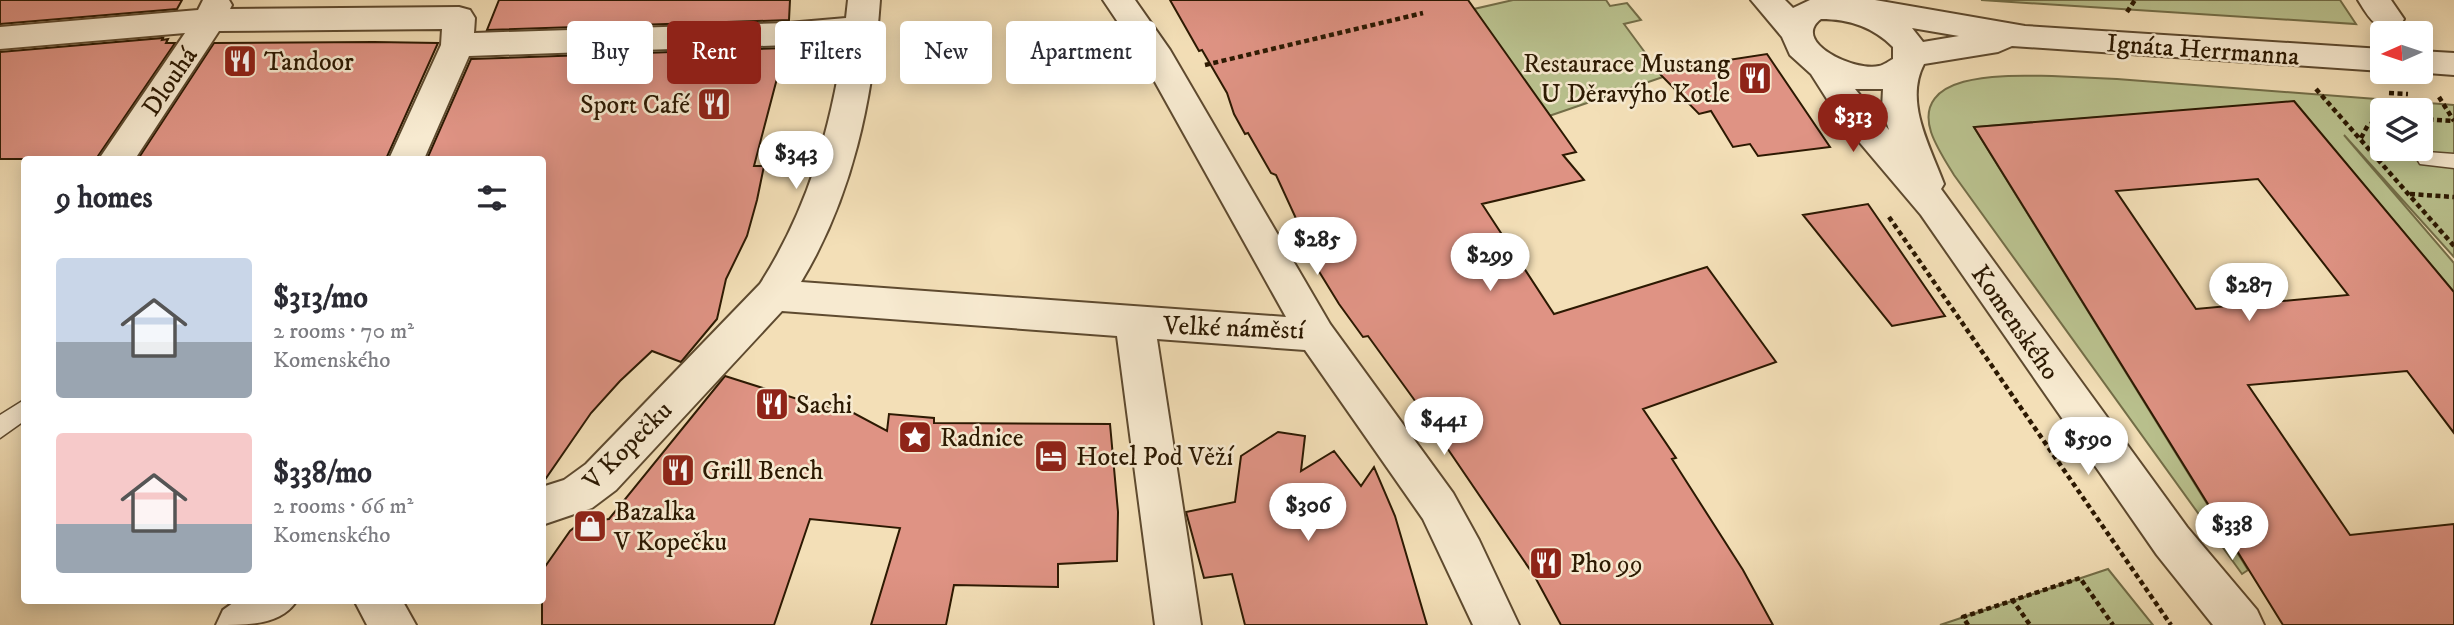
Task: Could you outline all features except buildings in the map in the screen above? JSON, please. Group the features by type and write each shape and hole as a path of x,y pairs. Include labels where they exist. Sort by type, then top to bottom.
{"street":[{"name":"Velké náměstí","path":"1119,0 1167,74 1316,335"},
{"name":"Komenského","path":"1766,0 1797,33 1802,47 1823,66 1851,109 1934,205 2172,541 2242,625"},
{"path":"1797,33 1799,23 1806,14 1819,7 1846,4 1883,16 1902,31 1910,45 1905,63 1886,77 1870,79 1843,75 1823,66"},
{"name":"Ignáta Herrmanna","path":"1846,4 2025,37 2370,59"},
{"path":"0,38 214,10 788,34 863,14 858,72 847,121 826,191 815,222 795,263 773,295"},
{"name":"Dlouhá","path":"119,156 214,10"},
{"path":"408,156 460,21"},
{"name":"Ignáta Herrmanna","path":"1905,63 2025,37"},
{"name":"Komenského","path":"1905,63 1899,109 1934,205"},
{"path":"2433,63 2454,64"},
{"name":"Velké náměstí","path":"773,295 1316,335"},
{"name":"V Kopečku","path":"546,505 577,495 601,477 773,295"},
{"path":"1135,323 1178,625"},
{"path":"1316,335 1438,506 1464,554 1496,625"},
{"name":"Komenského","path":"2172,541 2214,625"},
{"path":"239,625 269,604"},
{"path":"379,604 393,625"}],"lane":[{"path":"2433,159 2454,161"},
{"path":"0,428 21,411"}],"path":[{"path":"1167,74 1423,13"},
{"path":"2302,87 2316,88 2454,246"},
{"path":"2438,95 2454,121"},
{"path":"2433,120 2454,121"},
{"path":"2361,138 2370,124"},
{"path":"2409,194 2454,197"},
{"path":"1887,214 2171,625"},
{"path":"1968,625 1963,617 2080,578 2113,625"},
{"path":"2012,599 2030,625"}],"green space":[{"path":"1513,0 1606,0 1610,6 1627,3 1641,20 1624,24 1663,77 1549,116 1474,9"},
{"path":"1981,0 2340,0 2356,24"},
{"path":"2016,76 2117,79 2370,99 2370,161 2433,161 2433,103 2454,105 2454,257 2344,135 2454,263 2454,292 2294,102 1974,127 2248,570 2242,574 1954,175 1933,138 1929,111 1937,96 1951,86 1971,80"},
{"path":"2108,569 2153,625 1940,625"}],"place":[{"name":"Tandoor","path":"240,61"},
{"name":"Restaurace Mustang U Děravýho Kotle","path":"1755,78"},
{"name":"Sport Café","path":"714,104"},
{"name":"Sachi","path":"772,404"},
{"name":"Radnice","path":"915,437"},
{"name":"Hotel Pod Věží","path":"1051,456"},
{"name":"Grill Bench","path":"678,470"},
{"name":"Bazalka V Kopečku","path":"590,526"},
{"name":"Pho 99","path":"1546,563"}]}
